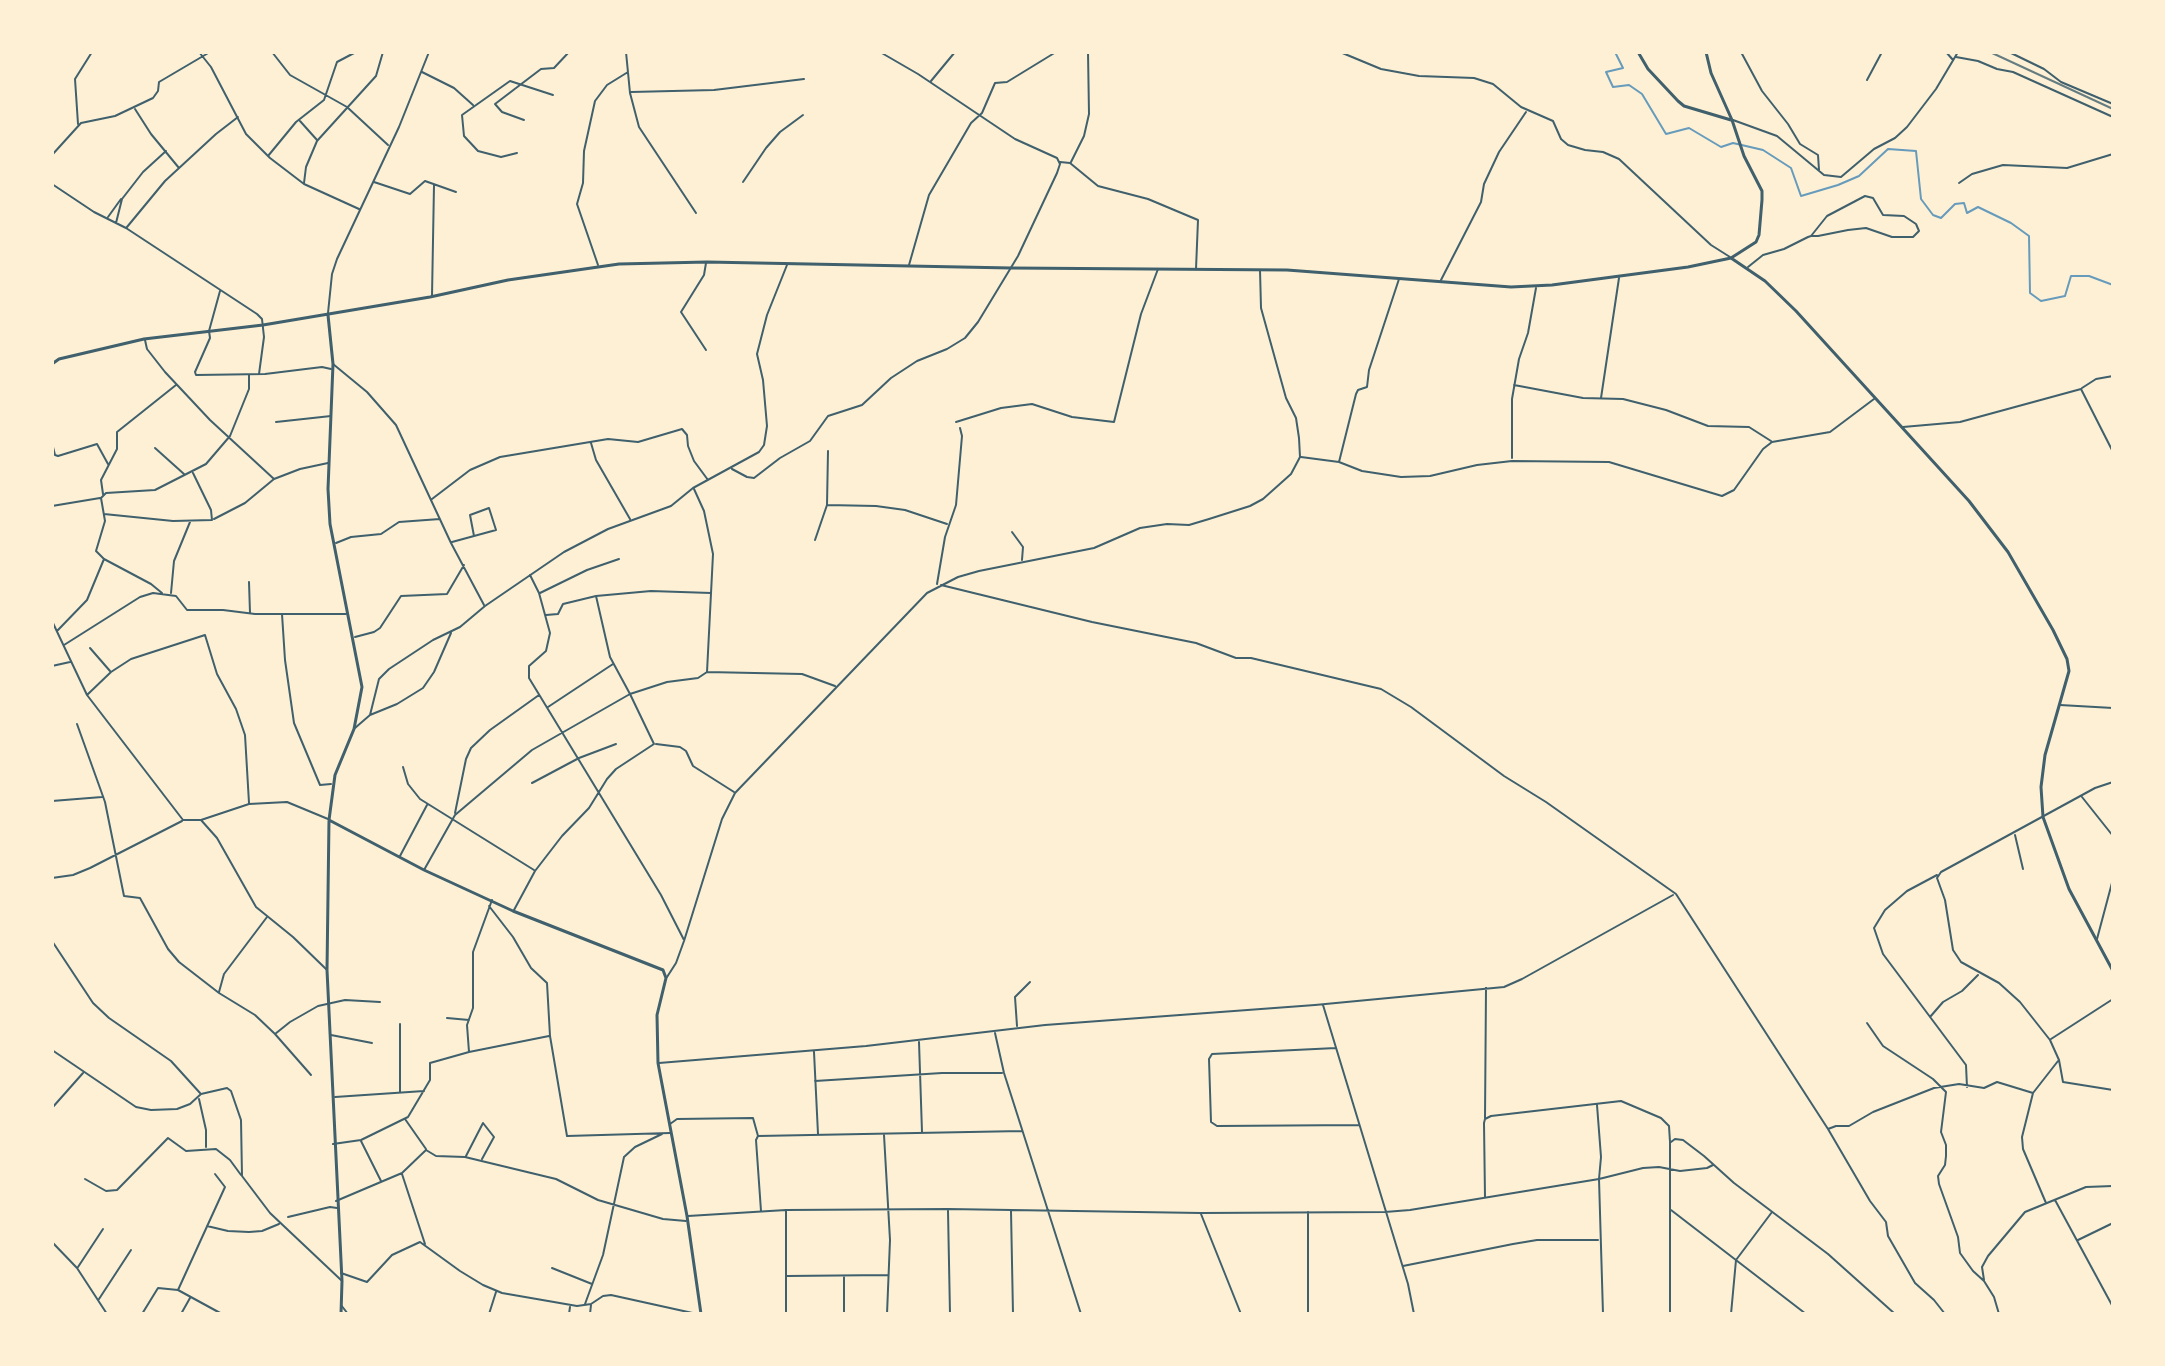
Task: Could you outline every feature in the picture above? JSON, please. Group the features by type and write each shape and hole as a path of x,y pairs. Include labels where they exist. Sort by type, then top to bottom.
{"street":[{"path":"75,129 79,117 75,79 92,52"},
{"path":"199,52 246,134 268,156 304,184 360,210"},
{"path":"52,155 85,121 108,118 135,108 157,95 160,81 210,52"},
{"path":"272,52 290,75 347,107 390,146"},
{"path":"268,156 299,120 318,106 326,95 337,62 356,52"},
{"path":"304,184 306,167 317,141 376,76 383,52"},
{"path":"341,1314 327,970 329,820 333,784 354,729 362,687 330,524 333,367 328,314 332,274 429,52"},
{"path":"524,120 508,116 495,106 541,69 554,68 569,52"},
{"path":"626,52 630,93 644,138 696,213"},
{"path":"880,52 1015,139 1053,155 1059,162 1070,163 1098,186 1143,197 1198,220 1196,270"},
{"path":"930,82 955,52"},
{"path":"909,265 929,195 971,123 979,116 996,82 1007,82 1056,52"},
{"path":"1070,163 1084,136 1089,114 1088,52"},
{"path":"1340,52 1370,67 1487,82 1527,110 1553,121 1561,139 1568,145 1619,159 1711,245 1748,267 1796,311 1997,535 2067,659 2069,671 2045,755 2041,787 2043,817 2069,889 2112,968"},
{"path":"1638,52 1660,83 1684,106 1777,136 1828,176 1844,176 1874,149 1899,135 1932,95 1958,52"},
{"path":"53,362 144,339 263,325 598,266 707,262 1313,271 1536,287 1664,272 1731,258 1744,252 1758,239 1762,191 1740,146 1711,73 1706,52"},
{"path":"1741,52 1762,91 1800,144 1818,155 1819,171"},
{"path":"1867,80 1882,52"},
{"path":"1946,52 1955,59 1978,61 2013,72 2113,117"},
{"path":"2009,52 2044,69 2061,82 2113,104"},
{"path":"2020,57 2021,52"},
{"path":"421,72 454,88 474,106"},
{"path":"598,266 577,204 584,178 584,151 595,101 607,85 628,72"},
{"path":"630,93 714,90 804,79"},
{"path":"517,153 508,157 485,155 467,142 461,117 510,81 553,95"},
{"path":"135,108 179,168"},
{"path":"1440,281 1481,202 1484,184 1499,152 1527,110"},
{"path":"743,182 780,132 803,115"},
{"path":"126,228 156,189 238,117"},
{"path":"299,120 317,141"},
{"path":"107,219 143,172 166,151"},
{"path":"1959,183 1972,174 2003,165 2067,168 2113,154"},
{"path":"732,469 754,478 810,441 828,416 862,405 891,378 917,361 965,338 1011,268 1052,185 1059,162"},
{"path":"372,182 410,194 423,182 456,192"},
{"path":"52,184 126,228 257,314 263,325 259,374"},
{"path":"432,297 434,185"},
{"path":"1748,267 1763,255 1811,236 1866,228 1892,237 1913,237 1919,231 1916,224 1904,216 1883,215 1873,198 1865,196 1827,216 1811,236"},
{"path":"116,224 122,199"},
{"path":"706,350 681,312 704,275 707,262"},
{"path":"370,715 375,689 382,674 433,640 451,632 530,575 586,540 671,506 693,488 759,452 767,436 767,409 757,354 767,315 788,264"},
{"path":"956,422 1001,408 1032,404 1072,417 1114,422 1141,314 1158,269"},
{"path":"341,1273 367,1282 392,1255 416,1242 425,1244 460,1271 497,1291 571,1306 591,1304 611,1295 699,1314 687,1218 658,1063 657,1015 666,978 676,963 722,819 735,793 902,615 937,586 979,571 1094,548 1140,528 1189,525 1250,506 1285,480 1300,457 1296,418 1286,398 1261,308 1260,270"},
{"path":"1339,462 1356,394 1367,387 1369,370 1399,277"},
{"path":"1600,399 1618,277"},
{"path":"1512,461 1514,385 1536,287"},
{"path":"220,289 210,338 196,375 249,375 333,367 367,392 396,425 451,543 485,606"},
{"path":"144,339 156,361 177,385 274,479"},
{"path":"52,506 139,489 155,490 212,460 230,436 249,389 249,375"},
{"path":"1903,427 1960,422 2081,389 2096,379 2113,376"},
{"path":"162,593 104,559 95,548 104,526 101,480 117,449 117,432 177,385"},
{"path":"1514,385 1634,402 1708,426 1749,427 1772,442"},
{"path":"2081,389 2113,452"},
{"path":"1300,457 1339,462 1362,471 1401,477 1430,476 1512,461 1609,462 1722,496 1734,490 1763,449 1772,442 1830,432 1875,398"},
{"path":"276,422 332,416"},
{"path":"937,586 956,505 962,436 960,428"},
{"path":"432,499 470,470 500,457 608,439 638,442 683,430 688,437 688,448 708,481"},
{"path":"590,442 596,460 631,520"},
{"path":"53,447 58,456 97,444 108,465"},
{"path":"155,448 185,474"},
{"path":"815,540 827,505 828,451"},
{"path":"103,514 213,520 245,503 274,479 329,463"},
{"path":"193,472 213,520"},
{"path":"693,488 704,511 713,554 707,672"},
{"path":"827,505 905,510 949,525"},
{"path":"451,543 474,536 497,528 489,508 470,515 474,536"},
{"path":"334,544 351,537 381,534 399,522 441,519"},
{"path":"171,594 174,561 190,521"},
{"path":"1012,532 1023,547 1022,561"},
{"path":"57,631 87,600 104,559"},
{"path":"539,593 619,559"},
{"path":"353,637 380,628 401,596 447,594 464,564"},
{"path":"530,575 549,623 550,642 546,651 529,666 528,672 560,733 579,758 661,895 684,941"},
{"path":"249,582 250,614"},
{"path":"941,585 1092,622 1196,643 1236,658 1251,658 1381,689 1676,894 1886,1222 1891,1242 1915,1283 1945,1314"},
{"path":"546,615 558,614 563,604 596,596 651,591 712,593"},
{"path":"64,645 145,593 171,594 180,599 187,610 250,614 347,614"},
{"path":"596,596 613,664 654,744"},
{"path":"282,613 294,723 320,785 333,784"},
{"path":"52,621 87,695 183,820"},
{"path":"354,729 370,715 397,704 423,688 434,672 451,632"},
{"path":"87,695 111,672 131,659 201,635 207,636 217,674 236,709 245,735 249,804"},
{"path":"90,648 111,672"},
{"path":"52,667 71,662"},
{"path":"547,707 613,664"},
{"path":"424,870 455,815 532,750 630,694 667,682 698,678 707,672 802,674 828,681 835,687"},
{"path":"455,815 471,748 490,730 539,695"},
{"path":"2059,705 2113,708"},
{"path":"77,724 103,797 124,896 140,898 172,955 219,993 244,1007 275,1034 311,1075"},
{"path":"532,783 579,758 616,744"},
{"path":"513,911 535,871 616,769 654,744 680,747 686,751 693,766 735,793"},
{"path":"403,767 413,792 428,804 535,871"},
{"path":"1967,1087 1966,1065 1883,954 1874,928 1885,910 1907,891 2113,782"},
{"path":"2082,796 2113,836"},
{"path":"52,801 103,797"},
{"path":"52,878 73,875 183,820 201,820 249,804 287,802 513,911 657,966 666,978"},
{"path":"399,857 428,804"},
{"path":"201,820 217,838 251,901 327,970"},
{"path":"2015,834 2023,869"},
{"path":"1937,875 1945,900 1953,950 1961,962 1999,983 2050,1040 2059,1060 2063,1082 2113,1090"},
{"path":"2097,940 2113,879"},
{"path":"658,1063 814,1051 1017,1027 1322,1004 1514,984 1676,894"},
{"path":"469,1052 467,1029 473,1008 475,943 492,900"},
{"path":"489,906 513,937 531,968 547,983 550,1036 567,1136 670,1133"},
{"path":"219,993 224,974 267,916"},
{"path":"52,941 93,1003 171,1061 200,1095 206,1148"},
{"path":"1930,1017 1943,1002 1962,991 1979,974"},
{"path":"1017,1027 1015,997 1030,982"},
{"path":"1485,1197 1486,988"},
{"path":"2050,1040 2113,999"},
{"path":"275,1034 313,1008 345,1000 380,1002"},
{"path":"1322,1004 1414,1314"},
{"path":"447,1018 470,1020"},
{"path":"1867,1023 1883,1046 1943,1087 1947,1096 1941,1132 1946,1156 1945,1165 1938,1176 1939,1184 1958,1237 1960,1253 1984,1281 1994,1297 1999,1314"},
{"path":"400,1024 400,1093"},
{"path":"994,1032 1004,1073 1081,1314"},
{"path":"330,1035 372,1043"},
{"path":"333,1144 361,1140 411,1114 430,1080 430,1063 550,1036"},
{"path":"919,1040 922,1133"},
{"path":"1336,1048 1212,1054 1209,1059 1211,1122 1217,1126 1359,1125"},
{"path":"52,1050 136,1107 177,1109 190,1104 200,1095 227,1088 231,1091 241,1120 242,1176"},
{"path":"814,1051 818,1135"},
{"path":"2046,1203 2022,1145 2025,1119 2033,1093 2059,1060"},
{"path":"52,1108 84,1072"},
{"path":"815,1081 1004,1073"},
{"path":"1828,1129 1849,1126 1905,1098 1959,1084 1984,1088 1997,1082 2033,1093"},
{"path":"332,1097 426,1090"},
{"path":"1485,1119 1501,1114 1621,1101 1652,1113 1669,1126 1670,1314"},
{"path":"1597,1104 1601,1157 1603,1314"},
{"path":"669,1125 677,1119 753,1118 758,1136 761,1211"},
{"path":"405,1119 426,1150 436,1156 465,1157 556,1179 612,1204 663,1219 786,1210 1385,1212 1599,1179 1643,1168 1699,1170 1713,1165"},
{"path":"465,1157 483,1123 494,1137 480,1161"},
{"path":"758,1136 1022,1131"},
{"path":"585,1305 603,1255 624,1157 635,1147 663,1133"},
{"path":"884,1134 889,1210 887,1314"},
{"path":"85,1179 106,1191 117,1190 168,1138 186,1151 206,1148 221,1152 280,1224 342,1281"},
{"path":"361,1140 381,1181"},
{"path":"1670,1142 1683,1140 1828,1254 1895,1314"},
{"path":"336,1201 402,1173 426,1150"},
{"path":"402,1173 425,1244"},
{"path":"178,1290 225,1187 215,1174"},
{"path":"1984,1281 1982,1267 2010,1227 2025,1212 2096,1185 2113,1186"},
{"path":"2055,1199 2113,1307"},
{"path":"288,1217 337,1208"},
{"path":"948,1209 950,1314"},
{"path":"786,1210 786,1314"},
{"path":"1011,1210 1013,1314"},
{"path":"1670,1210 1806,1314"},
{"path":"1308,1212 1308,1314"},
{"path":"1731,1314 1736,1260 1772,1212"},
{"path":"1201,1213 1241,1314"},
{"path":"2078,1240 2113,1223"},
{"path":"207,1226 249,1232 280,1224"},
{"path":"77,1268 103,1229"},
{"path":"1402,1266 1537,1240 1600,1240"},
{"path":"52,1242 77,1268 107,1314"},
{"path":"99,1300 131,1250"},
{"path":"552,1268 592,1285"},
{"path":"786,1276 889,1275"},
{"path":"844,1276 844,1314"},
{"path":"142,1314 156,1288 178,1290 222,1314"},
{"path":"489,1314 497,1291"},
{"path":"181,1314 191,1297"},
{"path":"590,1314 591,1304"},
{"path":"341,1305 348,1314"},
{"path":"569,1314 571,1306"}],"waterway":[{"path":"1615,52 1623,68 1606,72 1613,87 1629,85 1642,94 1666,134 1689,128 1721,147 1733,143 1763,150 1791,168 1801,196 1859,176 1888,149 1916,151 1921,199 1933,215 1941,218 1955,204 1964,203 1967,213 1978,207 2011,223 2029,236 2030,293 2041,301 2065,296 2071,276 2089,276 2113,285"}],"railway":[{"path":"1990,52 2113,109"}]}
